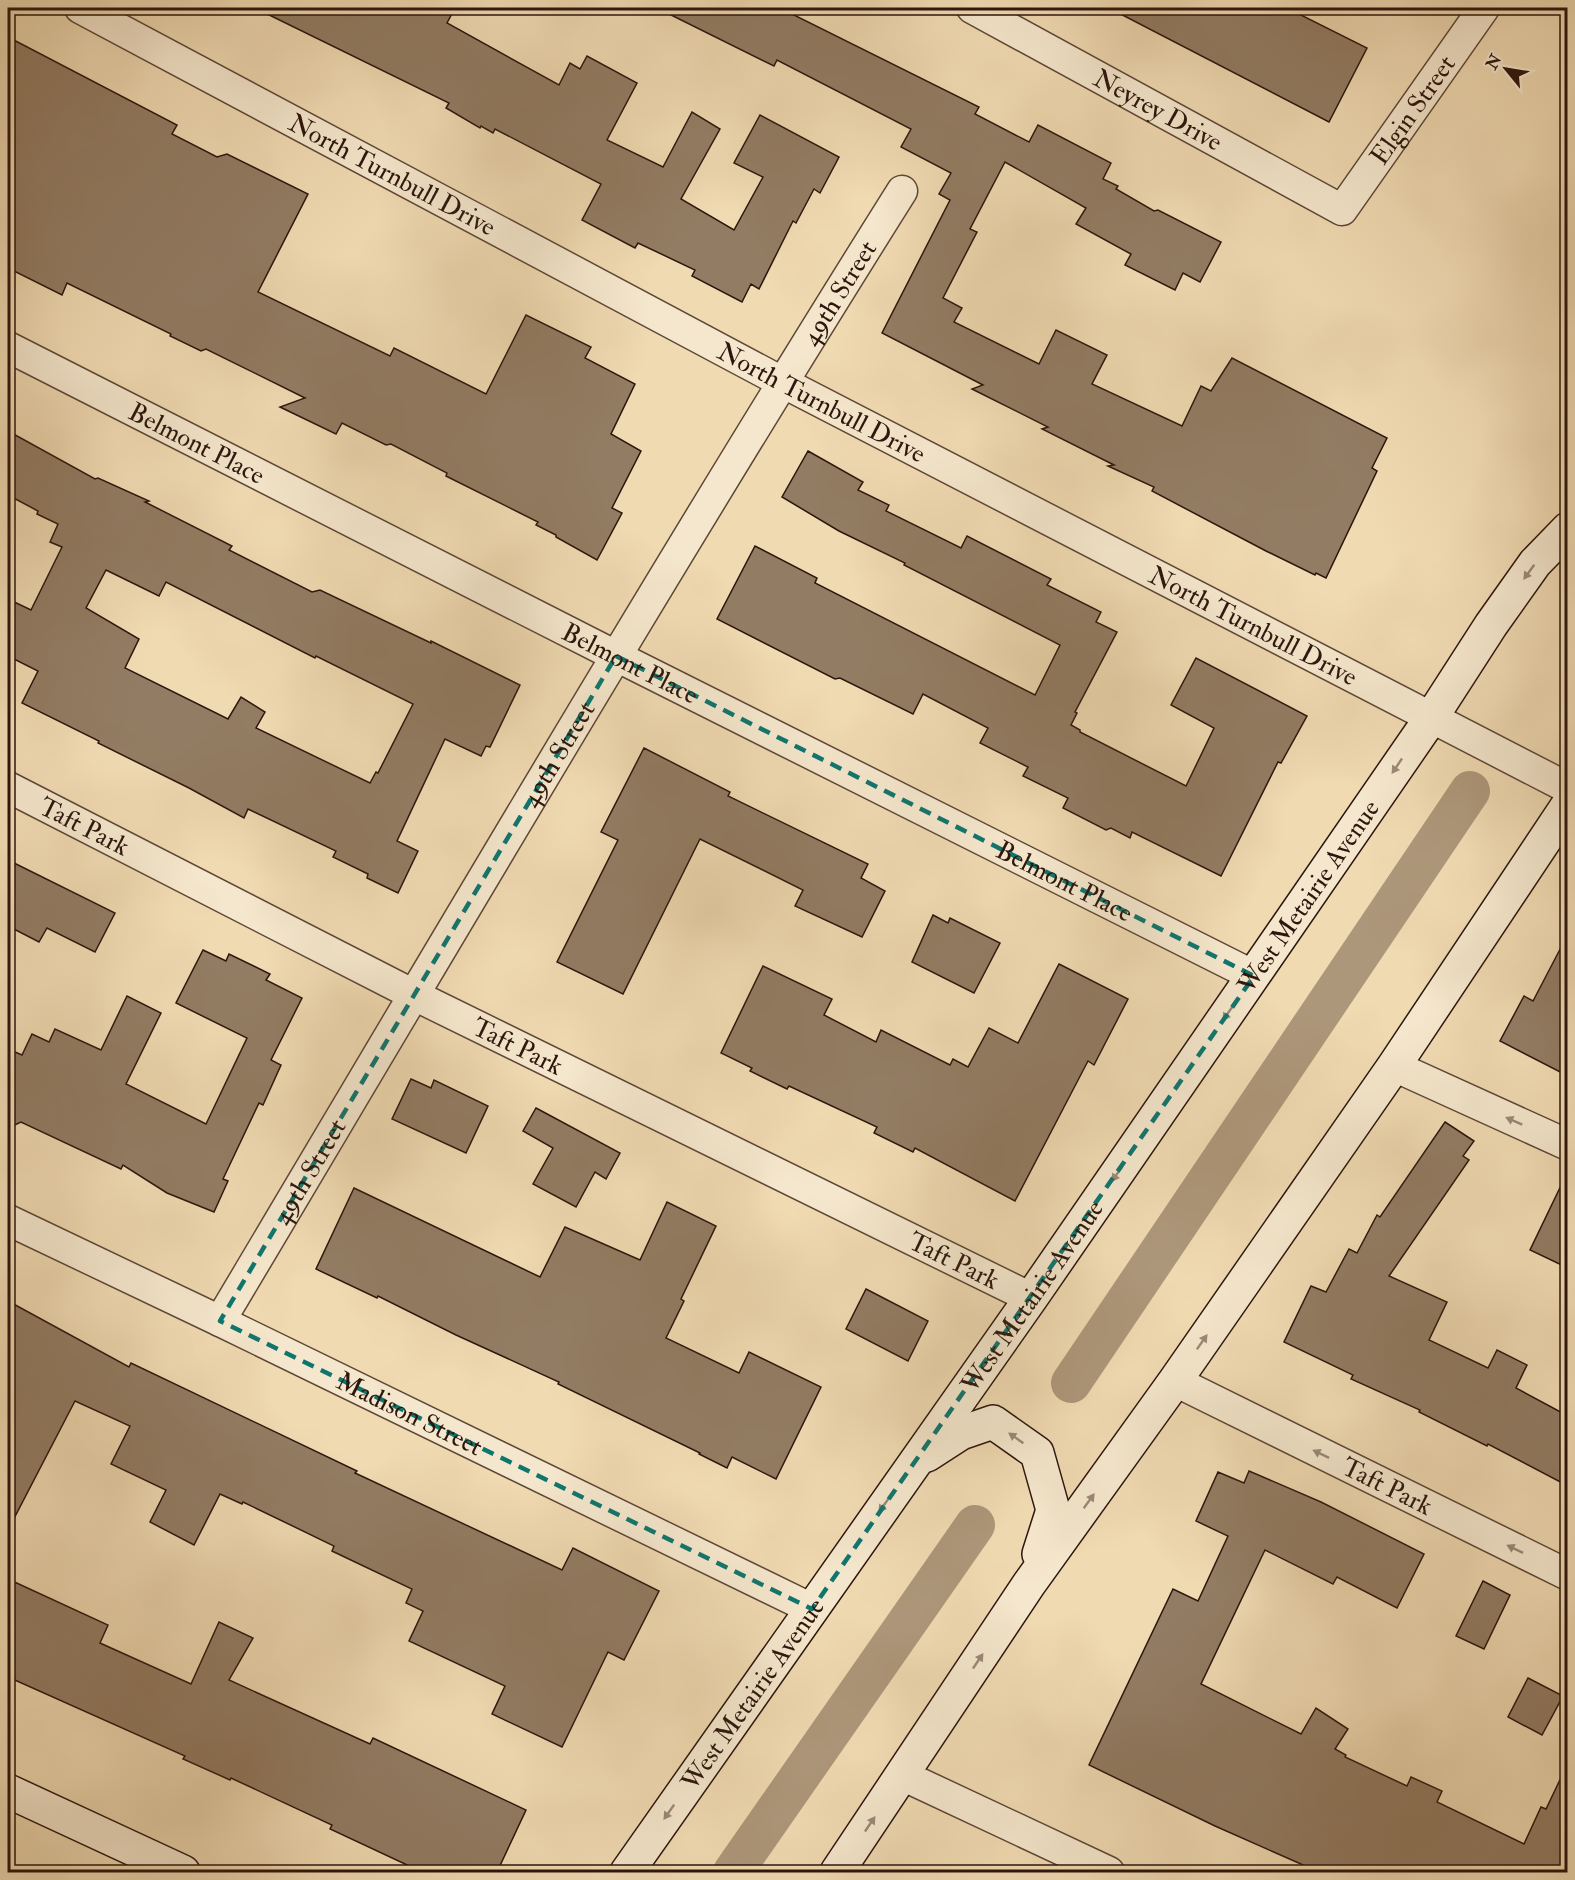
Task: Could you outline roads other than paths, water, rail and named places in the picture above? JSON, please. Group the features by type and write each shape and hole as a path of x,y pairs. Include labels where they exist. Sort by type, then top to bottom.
{"main road":[{"name":"West Metairie Avenue","path":"627,1872 1031,1298 1431,718 1491,625 1535,563 1568,529"},
{"path":"837,1872 1029,1584 1175,1381 1394,1066 1568,806"},
{"path":"914,1464 961,1433 993,1422 1037,1453 1053,1510 1029,1584"},
{"path":"8,1793 183,1872"}],"street":[{"name":"North Turnbull Drive","path":"80,8 782,382 1568,788"},
{"name":"Neyrey Drive","path":"972,8 1342,210"},
{"name":"Elgin Street","path":"1342,210 1484,8"},
{"name":"49th Street","path":"220,1321 616,656 782,382 902,190"},
{"name":"Belmont Place","path":"8,346 616,656 1254,976"},
{"name":"Taft Park","path":"8,788 414,995 1031,1298"},
{"path":"1394,1066 1568,1145"},
{"name":"Madison Street","path":"8,1220 812,1609"},
{"name":"Taft Park","path":"1175,1381 1568,1575"},
{"path":"902,1775 1109,1872"}],"waterway":[{"path":"1071,1383 1470,791"},
{"path":"733,1872 975,1525"}]}
